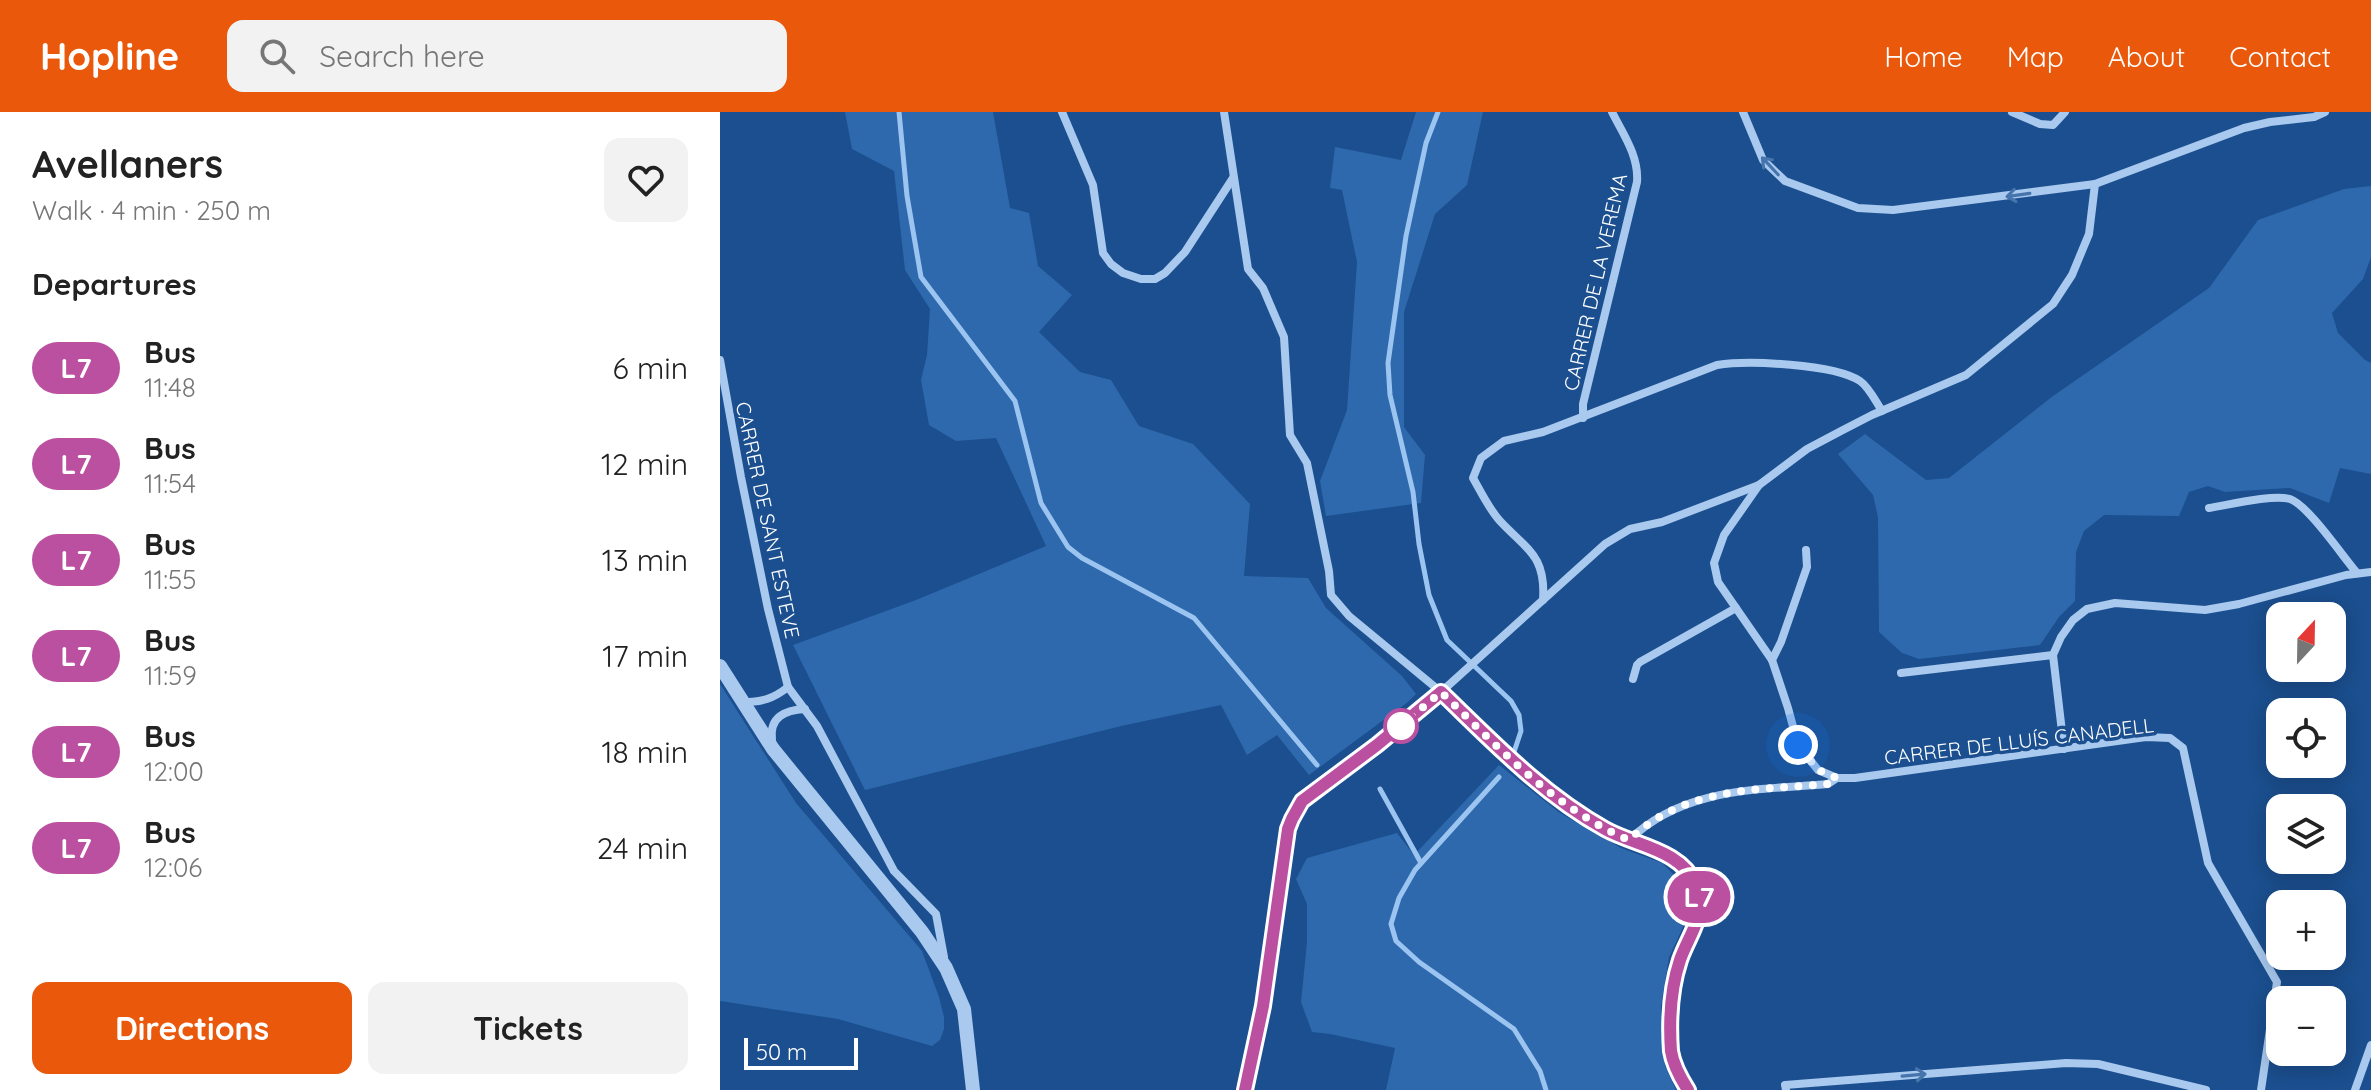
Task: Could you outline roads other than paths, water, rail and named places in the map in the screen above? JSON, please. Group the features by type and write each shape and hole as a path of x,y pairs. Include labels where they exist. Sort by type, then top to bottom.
{"street":[{"path":"1062,112 1093,185 1103,253 1123,273 1141,279 1155,279 1165,273 1185,252 1233,177"},
{"path":"1224,112 1248,269 1263,288 1284,337 1290,435 1307,463 1331,595 1349,616 1441,692 1525,773 1606,830 1659,851 1689,874 1698,892 1700,908 1698,924 1680,961 1673,999 1671,1054 1688,1090"},
{"name":"CARRER DE LA VEREMA","path":"1583,418 1583,404 1637,182 1634,157 1612,112"},
{"path":"1743,112 1763,160 1785,181 1858,208 1893,210 2095,184 2244,128 2314,117 2325,112"},
{"path":"2012,112 2040,124 2053,125 2065,112"},
{"path":"1245,1090 1263,1006 1288,829 1302,801 1441,692 1605,544 1630,529 1662,522 1759,485 1807,449 1882,411 1966,375 2053,304 2072,275 2089,234 2095,184"},
{"name":"CARRER DE SANT ESTEVE","path":"720,360 768,609 788,687 817,726 894,871 936,914 946,968"},
{"path":"1543,600 1545,581 1537,560 1498,519 1473,478 1481,458 1504,441 1543,432 1717,365 1733,362 1762,362 1838,372 1861,382 1882,411"},
{"path":"1759,485 1724,535 1714,563 1718,582 1772,660 1798,745 1818,770 1837,778"},
{"path":"2209,508 2277,498 2292,500 2306,511 2357,573"},
{"path":"1772,660 1807,567 1806,550"},
{"path":"2064,749 2053,655 2073,620 2087,609 2115,603 2205,610 2371,572"},
{"path":"1633,679 1640,662 1736,608"},
{"path":"1901,673 2053,655"},
{"path":"720,666 773,749 922,932 946,968 964,1009 973,1090"},
{"path":"743,702 761,702 788,687"},
{"path":"773,749 771,731 775,719 787,710 805,709"},
{"name":"CARRER DE LLUÍS CANADELL","path":"1629,840 1654,819 1701,798 1752,789 1828,784 1837,778 2146,737 2170,738 2183,748 2208,863 2277,982 2261,1090"},
{"path":"2355,1090 2371,1045"},
{"path":"1786,1090 1785,1085 2066,1063 2098,1064 2206,1090"}],"waterway":[{"path":"899,112 907,196 921,277 1015,401 1041,503 1068,547 1082,558 1194,618 1317,765"},
{"path":"1438,112 1426,143 1406,236 1388,363 1390,395 1413,492 1429,595 1447,640 1511,701 1519,715 1521,731 1514,752"},
{"path":"1499,777 1415,870 1399,898 1391,924 1396,941 1419,962 1514,1029 1540,1071 1546,1090"},
{"path":"1380,789 1421,863"}]}
